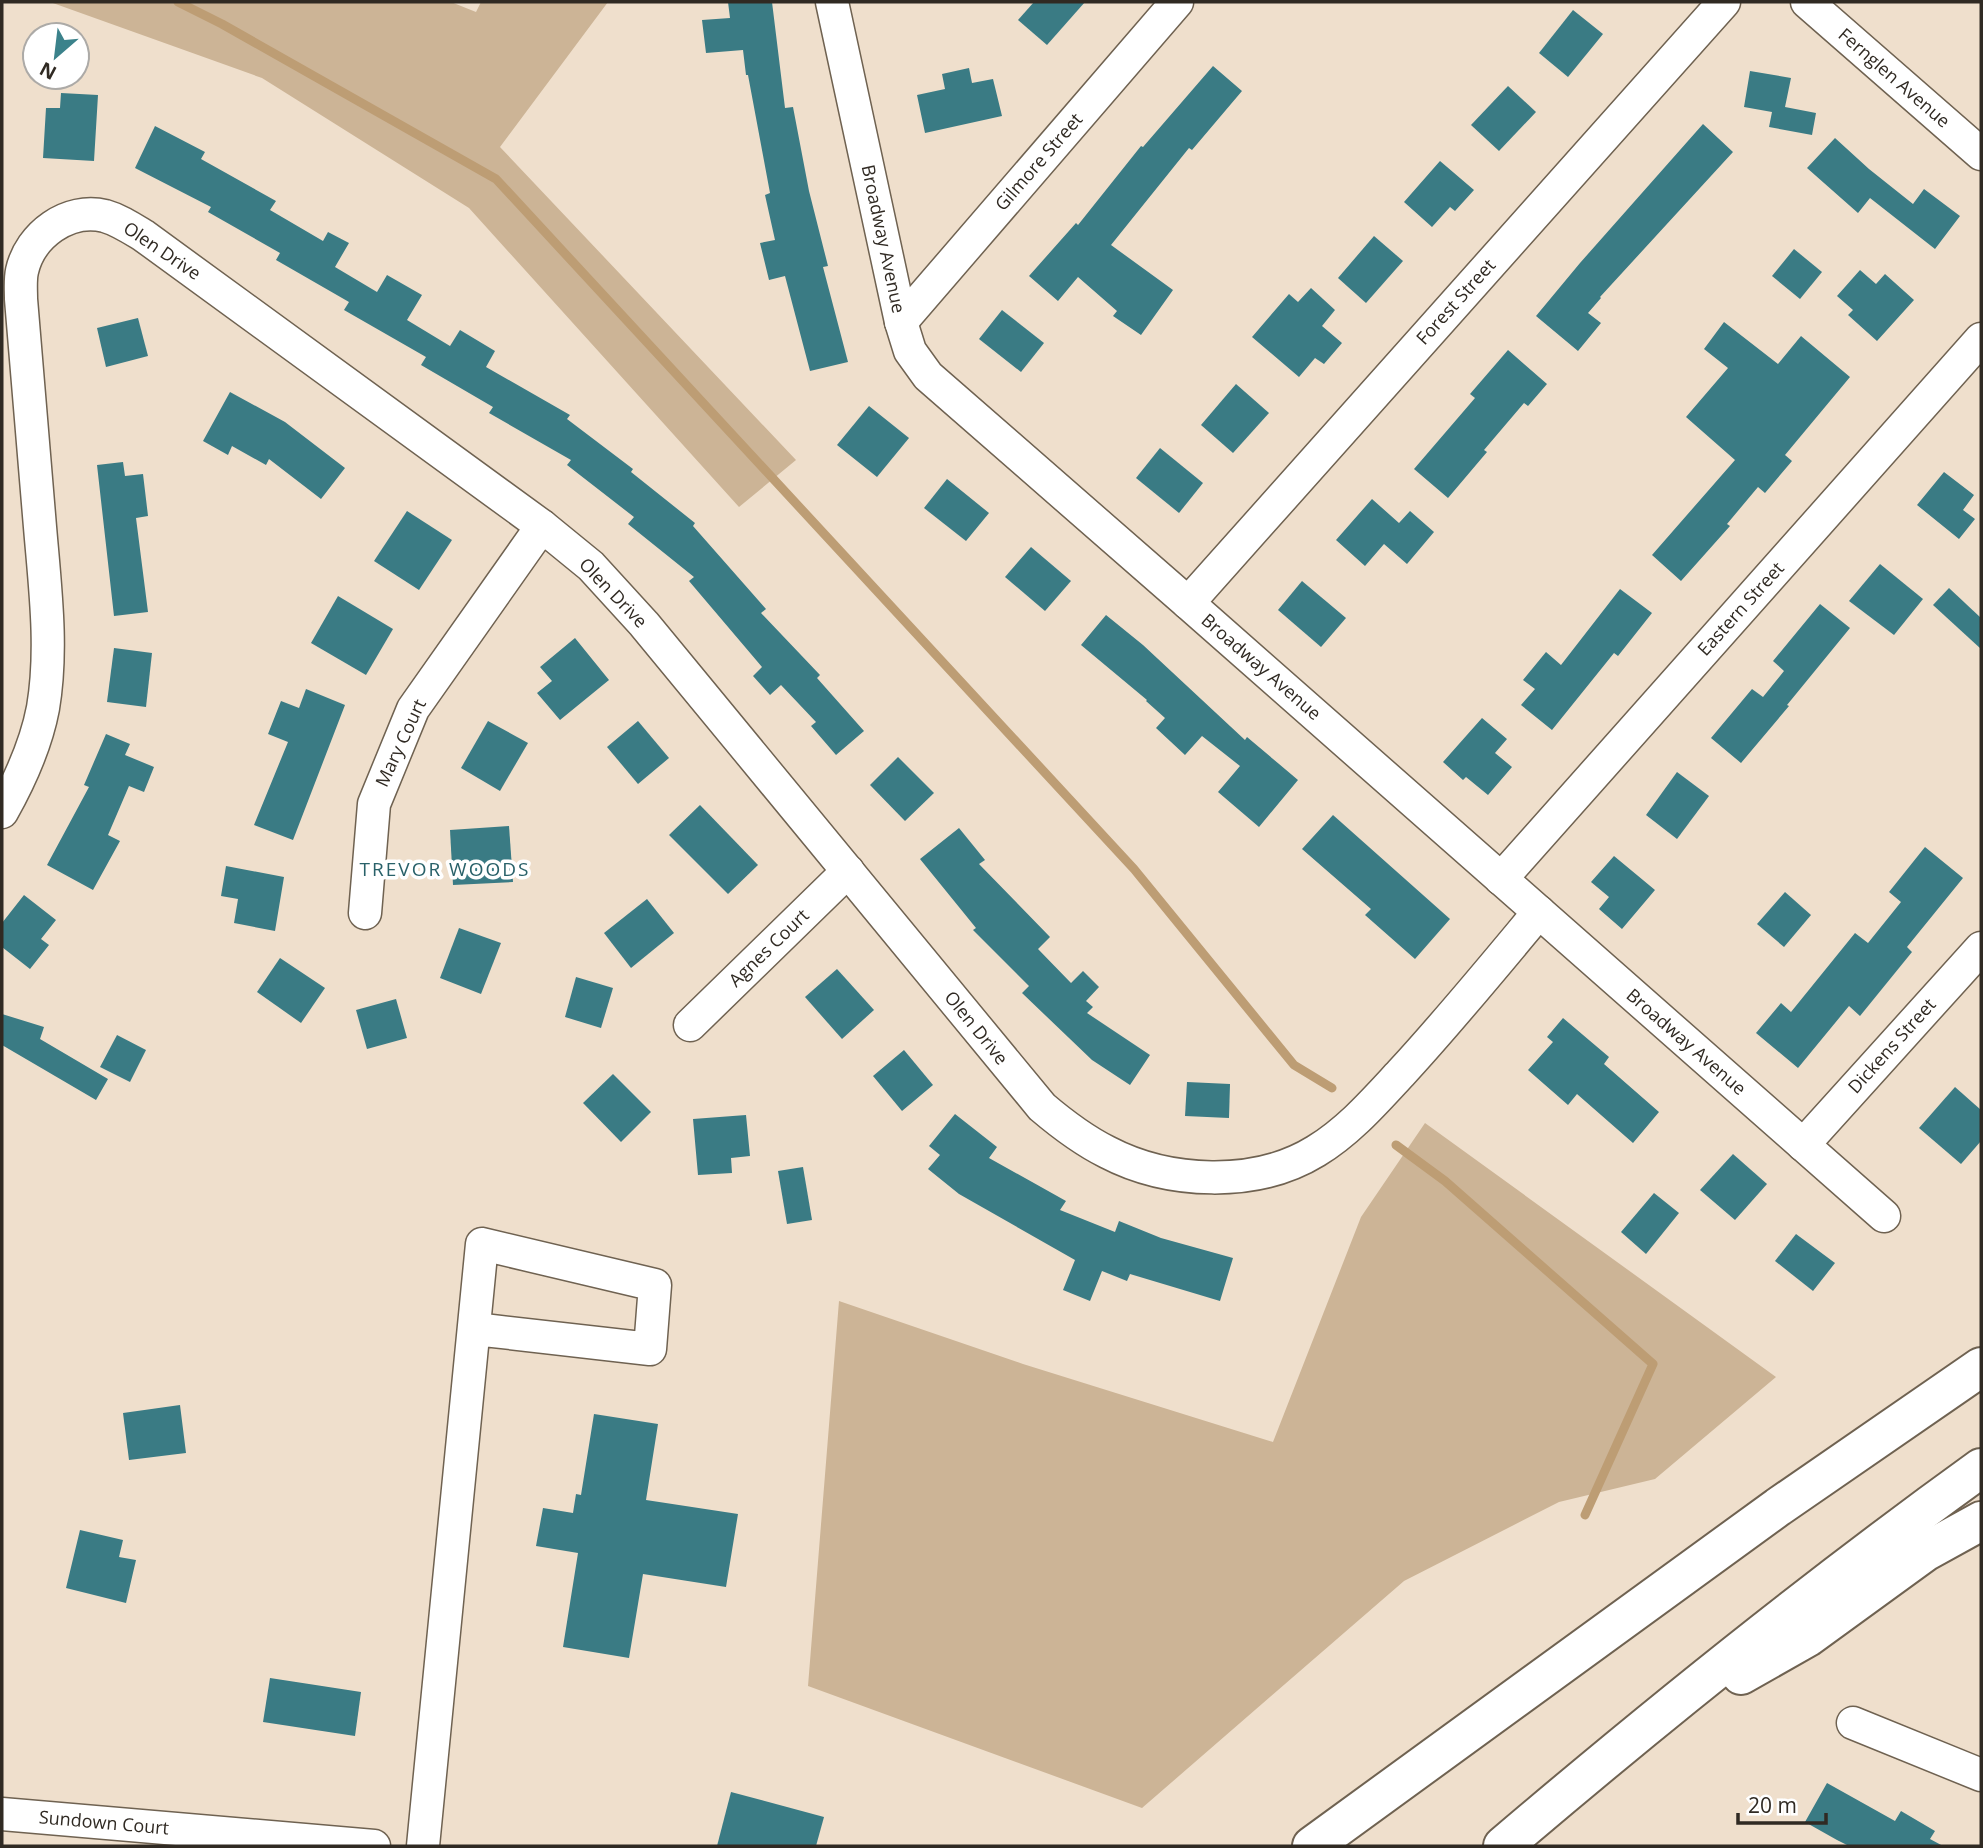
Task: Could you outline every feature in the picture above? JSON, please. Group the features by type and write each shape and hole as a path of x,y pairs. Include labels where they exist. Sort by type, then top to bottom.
{"highway":[{"path":"1868,1444 1981,1350"},
{"path":"1312,1846 1669,1586 1981,1367"},
{"path":"1503,1846 1636,1734 1806,1600 1981,1468"},
{"path":"1636,1734 1808,1637 1925,1552 1981,1521"}],"street":[{"name":"Broadway Avenue","path":"832,2 901,322 910,351 928,376 1884,1216"},
{"name":"Gilmore Street","path":"901,322 1177,2"},
{"name":"Forest Street","path":"1188,603 1724,2"},
{"name":"Fernglen Avenue","path":"1807,2 1981,154"},
{"name":"Olen Drive","path":"2,812 22,775 33,745 47,679 46,599 21,272 28,255 51,227 68,218 89,214 105,216 134,230 542,526 591,566 630,608 1042,1107 1074,1133 1108,1153 1138,1166 1169,1173 1236,1176 1293,1163 1316,1151 1339,1135 1372,1104 1423,1050 1539,912"},
{"name":"Eastern Street","path":"1501,879 1981,339"},
{"name":"Mary Court","path":"365,913 374,804 413,709 542,526"},
{"name":"Agnes Court","path":"690,1024 848,871"},
{"name":"Dickens Street","path":"1803,1145 1981,948"},
{"path":"423,1846 482,1244 655,1284 650,1349 475,1329"},
{"path":"1853,1723 1981,1774"},
{"name":"Sundown Court","path":"2,1814 374,1846"}],"shaded area":[{"path":"50,2 451,2 476,12 481,2 608,2 500,147 796,460 739,507 469,208 262,78"},
{"path":"1425,1123 1776,1377 1655,1479 1559,1502 1404,1581 1142,1808 808,1686 839,1301 1023,1364 1273,1442 1361,1217"}],"building":[{"path":"728,2 772,2 785,108 793,107 809,191 828,266 823,267 848,362 810,371 785,276 769,280 760,243 775,240 765,195 770,193 743,50 706,53 702,20 730,18"},
{"path":"1034,2 1085,2 1047,45 1018,20"},
{"path":"1573,10 1603,34 1568,77 1539,53"},
{"path":"1213,66 1242,91 1192,150 1189,148 1111,245 1173,290 1141,335 1113,316 1117,311 1078,277 1058,301 1029,276 1076,223 1078,225 1141,146 1143,147"},
{"path":"969,68 972,83 993,79 1002,116 925,133 917,95 945,89 942,74"},
{"path":"1750,71 1791,78 1785,107 1816,113 1812,135 1769,127 1772,112 1744,107"},
{"path":"1508,86 1536,112 1499,151 1471,125"},
{"path":"61,93 98,95 94,161 43,158 46,108 60,108"},
{"path":"1703,124 1733,152 1600,297 1588,313 1601,323 1578,351 1536,316"},
{"path":"155,126 205,152 201,159 276,201 270,210 323,241 328,232 349,243 335,267 377,292 387,275 422,295 407,320 450,346 460,330 495,351 486,367 570,415 567,419 633,469 631,472 695,523 693,526 766,609 761,613 820,675 817,678 864,731 836,755 811,726 816,722 781,685 770,695 753,676 762,667 689,581 694,577 628,524 634,517 567,465 571,460 489,413 493,407 421,365 426,357 344,310 349,302 276,260 280,253 208,212 211,207 135,168"},
{"path":"1835,138 1913,204 1924,189 1960,216 1935,249 1870,198 1858,213 1807,168"},
{"path":"1440,161 1474,190 1455,211 1450,207 1432,227 1404,202"},
{"path":"1374,236 1403,261 1366,303 1338,278"},
{"path":"1794,249 1822,272 1800,299 1772,276"},
{"path":"1860,270 1876,284 1885,274 1914,300 1877,341 1848,315 1853,310 1837,296"},
{"path":"1311,288 1335,310 1322,326 1342,343 1324,364 1315,358 1299,377 1252,337 1289,294 1298,302"},
{"path":"1002,310 1044,343 1021,372 979,339"},
{"path":"138,318 148,356 106,367 97,328"},
{"path":"1724,322 1778,364 1801,336 1850,377 1785,455 1792,461 1765,493 1758,487 1727,524 1730,526 1681,581 1652,555 1735,460 1686,417 1728,368 1704,349"},
{"path":"1508,350 1547,384 1528,406 1524,403 1448,498 1414,469 1475,398 1470,394"},
{"path":"1236,384 1269,413 1233,453 1201,425"},
{"path":"230,392 285,422 345,468 321,499 269,459 266,465 232,446 228,455 203,441"},
{"path":"869,406 909,438 877,477 837,445"},
{"path":"1160,448 1203,483 1179,513 1136,478"},
{"path":"123,462 125,476 143,474 148,516 136,518 148,612 114,616 97,465"},
{"path":"1944,472 1974,495 1963,510 1975,519 1959,539 1917,505"},
{"path":"947,479 989,513 966,541 924,508"},
{"path":"1372,499 1399,523 1410,511 1434,532 1407,564 1384,544 1365,566 1336,540"},
{"path":"407,511 452,540 419,590 374,561"},
{"path":"1031,547 1071,581 1045,611 1005,577"},
{"path":"1880,564 1923,599 1894,635 1849,601"},
{"path":"1302,581 1346,618 1321,647 1278,610"},
{"path":"1949,588 1981,618 1981,649 1933,605"},
{"path":"1620,589 1652,613 1618,656 1614,653 1552,730 1521,705 1535,689 1523,680 1546,652 1561,665"},
{"path":"338,596 393,629 366,675 311,643"},
{"path":"1820,604 1850,628 1741,763 1711,738 1752,689 1763,697 1784,671 1773,661"},
{"path":"1106,615 1143,645 1245,740 1247,737 1298,780 1259,827 1218,792 1240,766 1202,736 1185,755 1156,728 1165,718 1081,645"},
{"path":"575,638 609,680 560,720 537,693 552,681 540,667"},
{"path":"114,648 152,653 146,707 107,702"},
{"path":"306,689 345,705 293,840 254,825 288,742 268,734 281,701 299,708"},
{"path":"1482,718 1507,739 1495,753 1512,767 1488,795 1466,777 1463,780 1443,762"},
{"path":"488,721 528,743 500,791 461,768"},
{"path":"638,721 669,758 638,784 607,747"},
{"path":"106,734 130,744 125,755 154,767 144,792 129,786 108,835 120,841 93,890 47,865 89,787 84,785"},
{"path":"898,757 934,793 905,821 870,785"},
{"path":"1677,772 1709,796 1677,839 1646,815"},
{"path":"700,805 758,865 728,894 669,835"},
{"path":"1333,815 1450,919 1415,959 1365,915 1371,909 1302,849"},
{"path":"509,826 513,882 453,885 450,830"},
{"path":"959,828 985,860 979,864 1050,937 1038,949 1071,983 1083,971 1099,987 1086,1001 1093,1007 1087,1013 1150,1055 1130,1085 1092,1060 1022,993 1029,986 973,930 976,928 920,859"},
{"path":"1925,847 1963,878 1907,947 1912,952 1860,1016 1849,1006 1798,1068 1756,1033 1781,1003 1791,1012 1855,933 1868,943 1901,902 1889,892"},
{"path":"1614,856 1655,890 1622,929 1599,909 1609,897 1591,882"},
{"path":"226,866 284,877 275,931 234,923 238,899 221,896"},
{"path":"1785,892 1811,915 1784,947 1757,924"},
{"path":"24,895 56,920 41,939 49,945 30,969 2,947 2,923"},
{"path":"647,899 674,933 631,968 604,933"},
{"path":"459,928 501,943 481,994 440,978"},
{"path":"280,958 325,988 301,1023 257,992"},
{"path":"837,969 874,1010 842,1039 805,997"},
{"path":"576,977 613,988 601,1028 565,1017"},
{"path":"396,999 407,1038 367,1049 356,1010"},
{"path":"2,1014 44,1027 40,1039 108,1079 96,1100 2,1045"},
{"path":"1563,1018 1609,1057 1604,1064 1659,1112 1633,1143 1577,1094 1568,1105 1528,1070 1553,1042 1547,1037"},
{"path":"117,1035 146,1050 130,1082 100,1067"},
{"path":"904,1050 933,1085 902,1111 873,1076"},
{"path":"613,1074 651,1112 621,1142 583,1103"},
{"path":"1187,1082 1230,1084 1229,1118 1185,1116"},
{"path":"1955,1087 1981,1110 1981,1141 1961,1164 1919,1128"},
{"path":"955,1114 997,1147 989,1158 1066,1201 1060,1210 1115,1232 1119,1221 1161,1238 1233,1258 1220,1301 1130,1274 1127,1281 1102,1271 1090,1301 1063,1290 1075,1260 959,1194 928,1169 940,1155 929,1146"},
{"path":"746,1115 750,1156 731,1158 732,1173 698,1175 693,1119"},
{"path":"1733,1154 1767,1184 1735,1220 1700,1190"},
{"path":"803,1167 812,1220 787,1224 778,1171"},
{"path":"1654,1193 1679,1213 1646,1254 1621,1232"},
{"path":"1796,1234 1835,1263 1813,1291 1775,1261"},
{"path":"180,1405 186,1453 129,1460 123,1413"},
{"path":"594,1414 658,1424 646,1500 738,1514 726,1587 643,1574 629,1658 563,1647 578,1553 536,1546 543,1508 573,1513 576,1494 581,1495"},
{"path":"80,1530 123,1540 119,1557 136,1560 126,1603 66,1588"},
{"path":"270,1678 361,1692 355,1736 263,1722"},
{"path":"1827,1783 1895,1821 1901,1811 1935,1831 1930,1839 1943,1846 1849,1846 1837,1840 1805,1822"},
{"path":"731,1792 824,1817 816,1846 717,1846"}],"waterway":[{"path":"178,2 222,24 496,179 1134,869 1294,1065 1332,1088"},
{"path":"1396,1145 1445,1181 1653,1364 1585,1515"}],"district":[{"name":"TREVOR WOODS","path":"445,869"}]}
